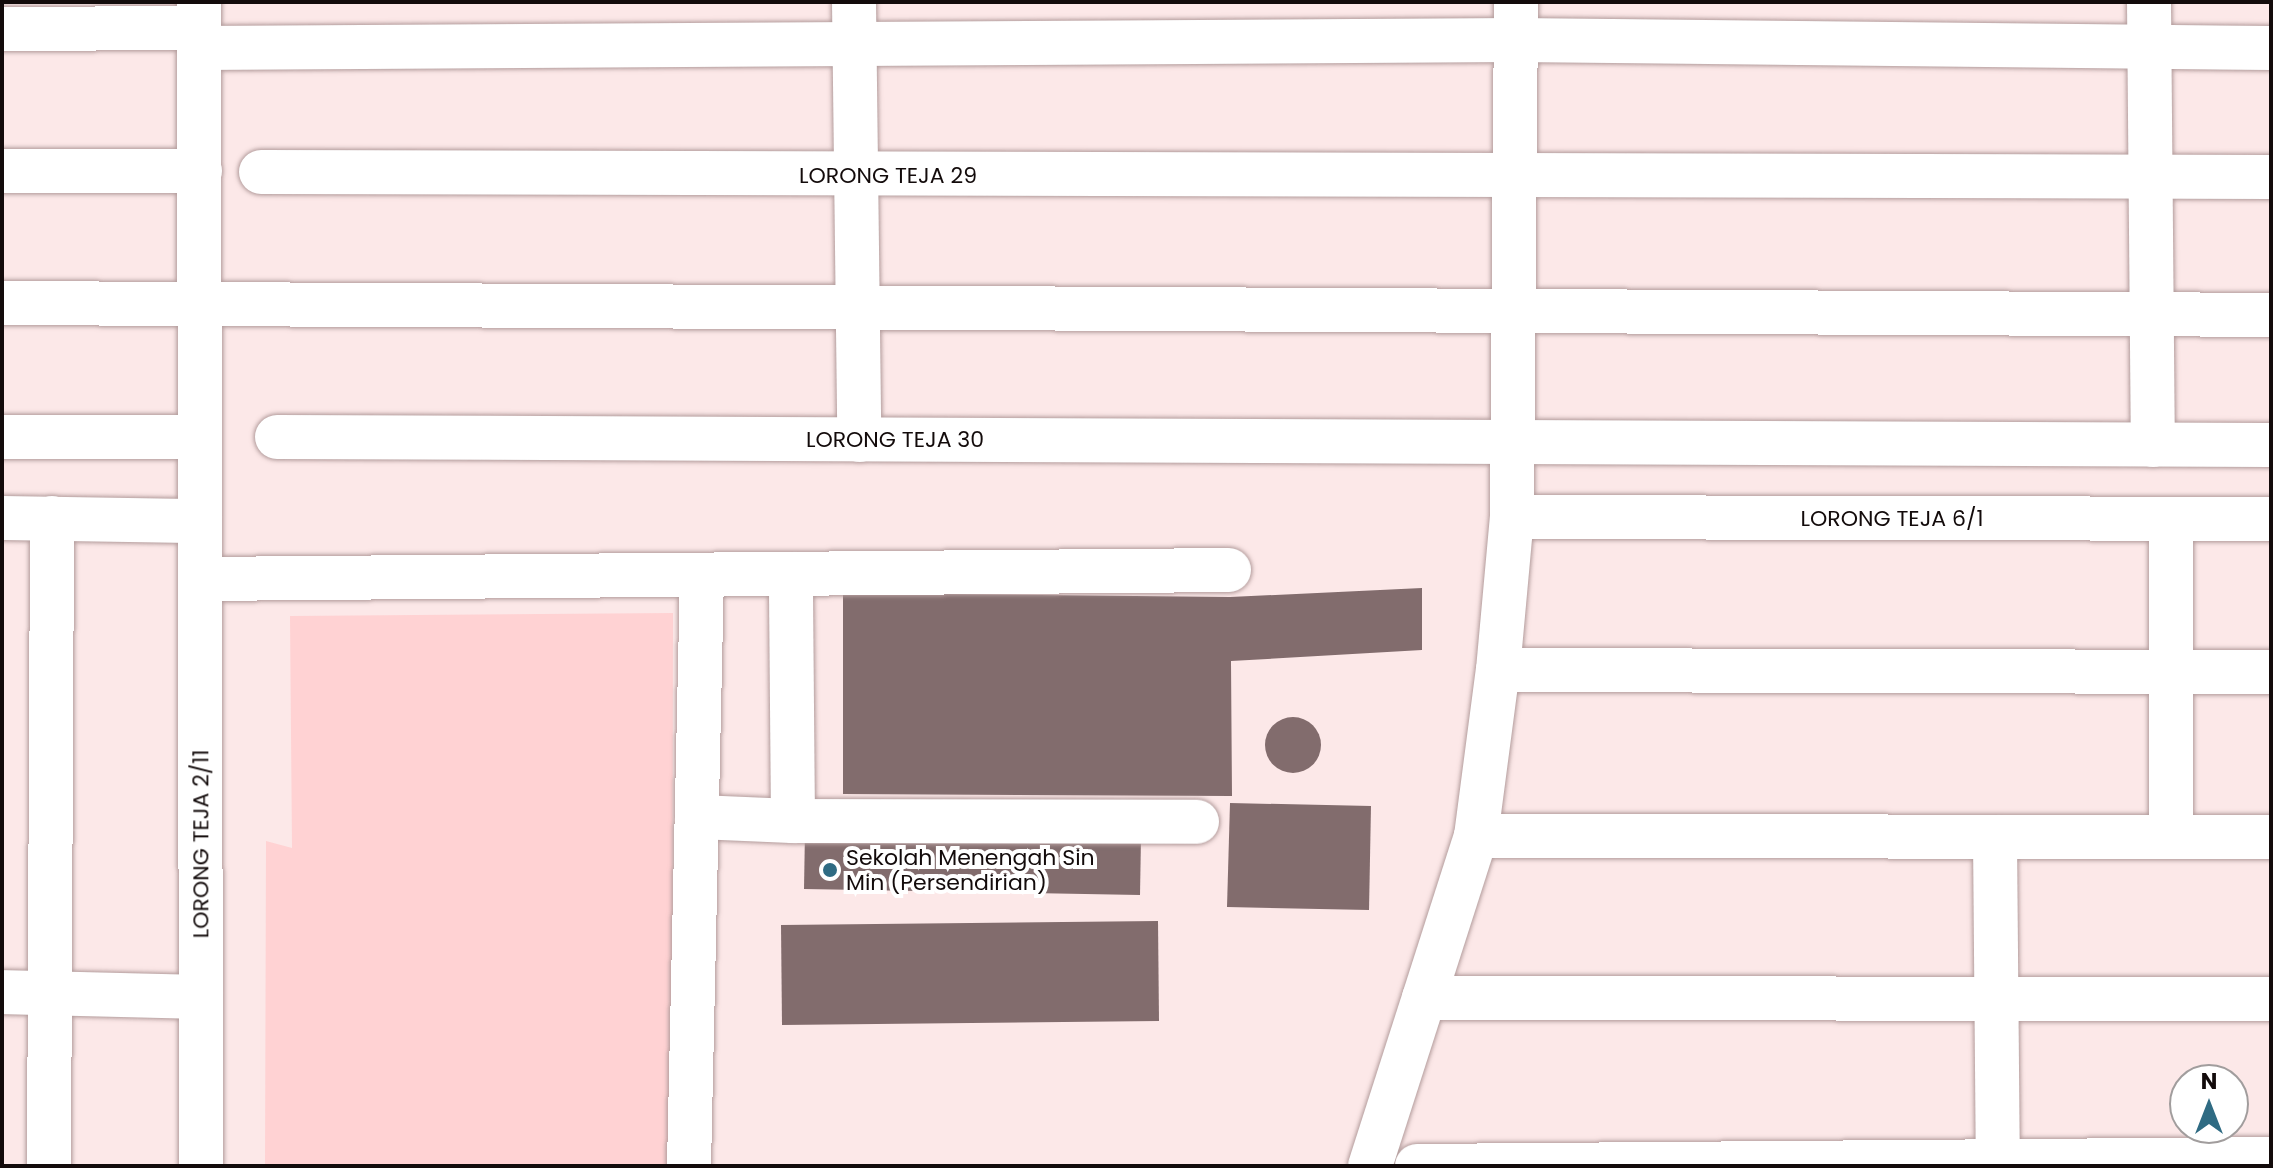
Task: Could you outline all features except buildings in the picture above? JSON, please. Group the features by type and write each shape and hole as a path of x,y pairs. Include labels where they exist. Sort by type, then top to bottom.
{"street":[{"path":"2149,2 2153,445"},
{"path":"1370,1166 1476,836 1498,670 1512,517 1516,21"},
{"path":"2,29 1516,21 2149,47 2271,48"},
{"path":"854,23 859,440"},
{"name":"LORONG TEJA 2/11","path":"199,26 201,1166"},
{"path":"2,171 200,171"},
{"name":"LORONG TEJA 29","path":"261,172 856,177 1515,173 2271,177"},
{"path":"2,303 859,312 2271,315"},
{"path":"2,437 200,437"},
{"name":"LORONG TEJA 30","path":"277,437 2271,445"},
{"name":"LORONG TEJA 6/1","path":"1512,517 2271,519"},
{"path":"2,518 200,521"},
{"path":"49,1166 52,518"},
{"path":"2171,520 2171,837"},
{"path":"200,579 1229,570"},
{"path":"791,574 793,821"},
{"path":"689,1166 702,575"},
{"path":"1498,670 2271,672"},
{"path":"697,817 793,821 1197,822"},
{"path":"1476,836 2271,837"},
{"path":"1995,837 1998,1156"},
{"path":"2,992 201,997"},
{"path":"1424,998 2271,999"},
{"path":"1417,1166 1998,1156 2271,1159"}],"shaded area":[{"path":"673,613 672,1166 265,1166 266,841 292,848 290,616"}],"place":[{"name":"Sekolah Menengah Sin Min (Persendirian)","path":"830,870"}]}
